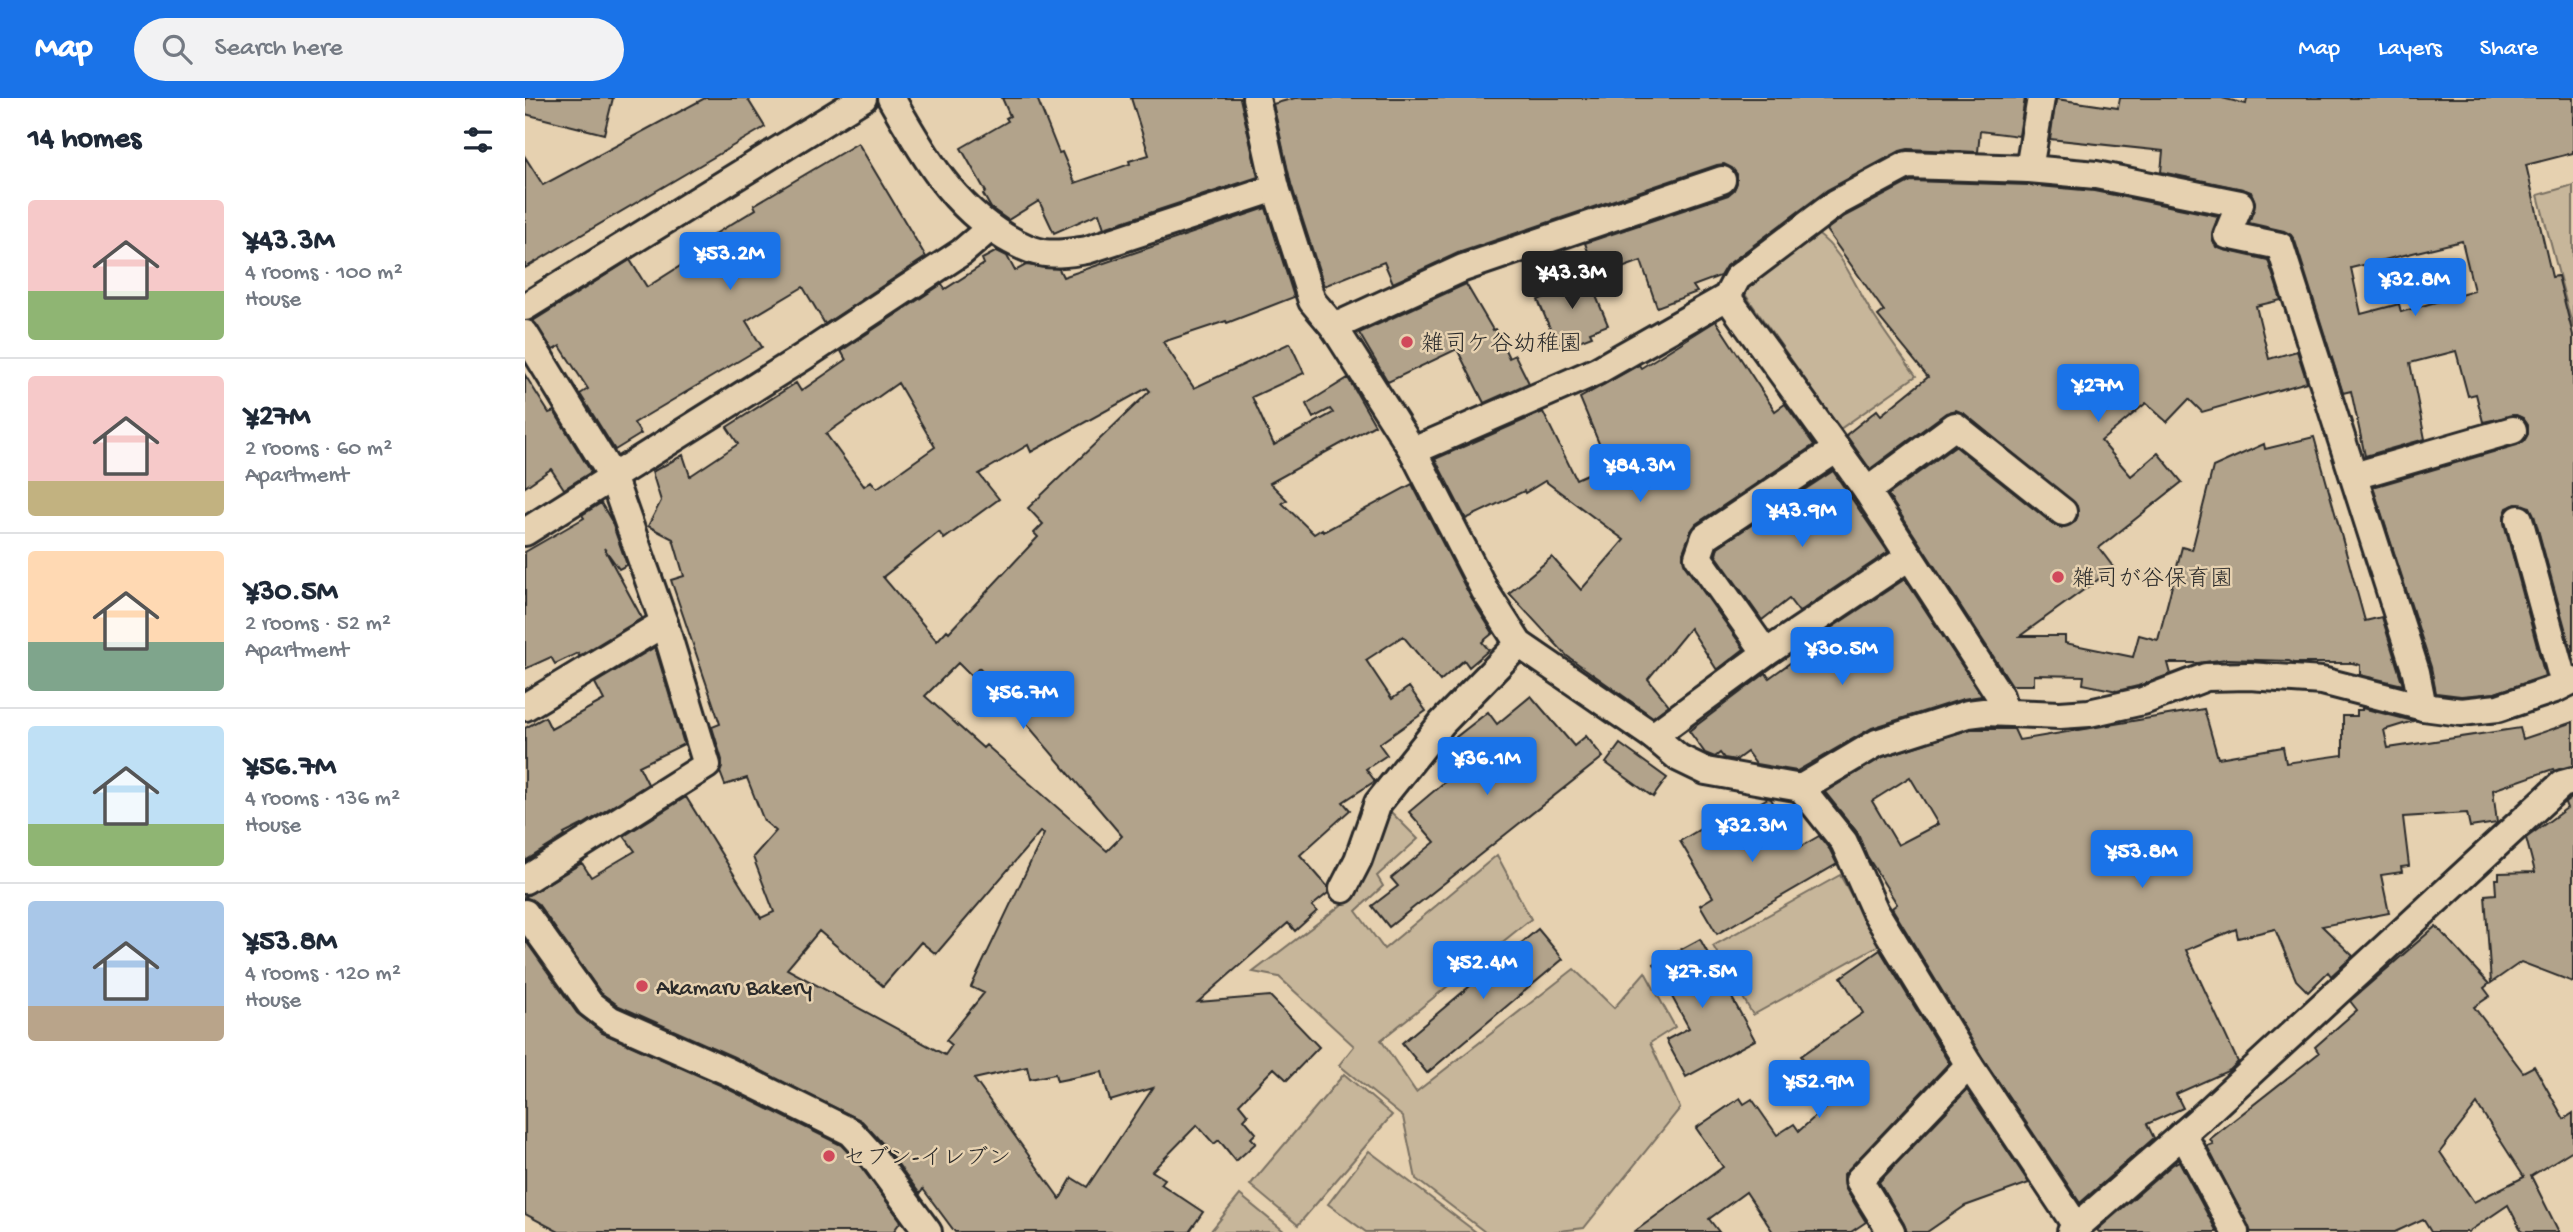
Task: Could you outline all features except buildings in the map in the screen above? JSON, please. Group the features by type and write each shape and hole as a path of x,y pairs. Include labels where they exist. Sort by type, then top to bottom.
{"street":[{"path":"525,307 863,98"},
{"path":"891,98 928,162 955,197 990,228 1023,247 1043,253 1063,254 1087,250 1276,188"},
{"path":"1256,98 1276,188 1312,301 1334,327 1413,452 1485,591 1519,644 1653,736 1679,758 1706,771 1801,788 1877,743 1968,714 2089,713 2143,701 2206,677 2249,676 2322,681 2423,708 2461,712 2498,708 2569,682 2519,519"},
{"path":"2029,169 2041,98"},
{"path":"1413,452 1597,371 1727,297 1737,278 1836,203 1906,165 2029,169 2096,175 2240,204 2227,235 2280,246 2416,672 2423,708"},
{"path":"1334,327 1463,268 1722,180"},
{"path":"525,531 803,357 962,252 990,228"},
{"path":"1727,297 1867,491 2000,696 2005,712"},
{"path":"525,334 612,477 664,623 707,765 525,880"},
{"path":"1867,491 1955,426 2063,512"},
{"path":"2354,476 2513,430"},
{"path":"1766,653 1698,557 1705,537 1837,449"},
{"path":"1653,736 1766,653 1909,557"},
{"path":"525,707 664,623"},
{"path":"1343,889 1358,860 1378,803 1442,723 1519,644"},
{"path":"1801,788 1844,842 1875,911 2074,1230 2183,1134 2562,785 2573,781"},
{"path":"525,913 590,1004 611,1020 727,1071 851,1132 870,1153 928,1232"},
{"path":"1891,1232 1859,1180 1969,1065"},
{"path":"2183,1134 2235,1232"}],"shaded area":[{"path":"2573,185 2573,328 2538,195"},
{"path":"1816,233 1841,259 1872,313 1916,376 1840,429 1742,290"},
{"path":"1390,811 1418,839 1377,876 1383,886 1356,911 1384,949 1497,855 1531,919 1381,1040 1416,1092 1574,969 1614,1008 1645,972 1675,1027 1650,1043 1680,1108 1584,1228 1552,1232 1485,1232 1416,1179 1403,1117 1339,1065 1354,1046 1279,977 1253,972 1349,899"},
{"path":"1840,875 1879,945 1753,1015 1713,946"},
{"path":"1344,1074 1392,1115 1298,1225 1250,1185"},
{"path":"1369,1151 1476,1232 1366,1232 1328,1204"},
{"path":"1240,1195 1285,1232 1210,1232"}],"place":[{"name":"雑司ケ谷幼稚園","path":"1407,342"},
{"name":"雑司が谷保育園","path":"2058,577"},
{"name":"Akamaru Bakery","path":"642,986"},
{"name":"セブン-イレブン","path":"829,1156"}]}
